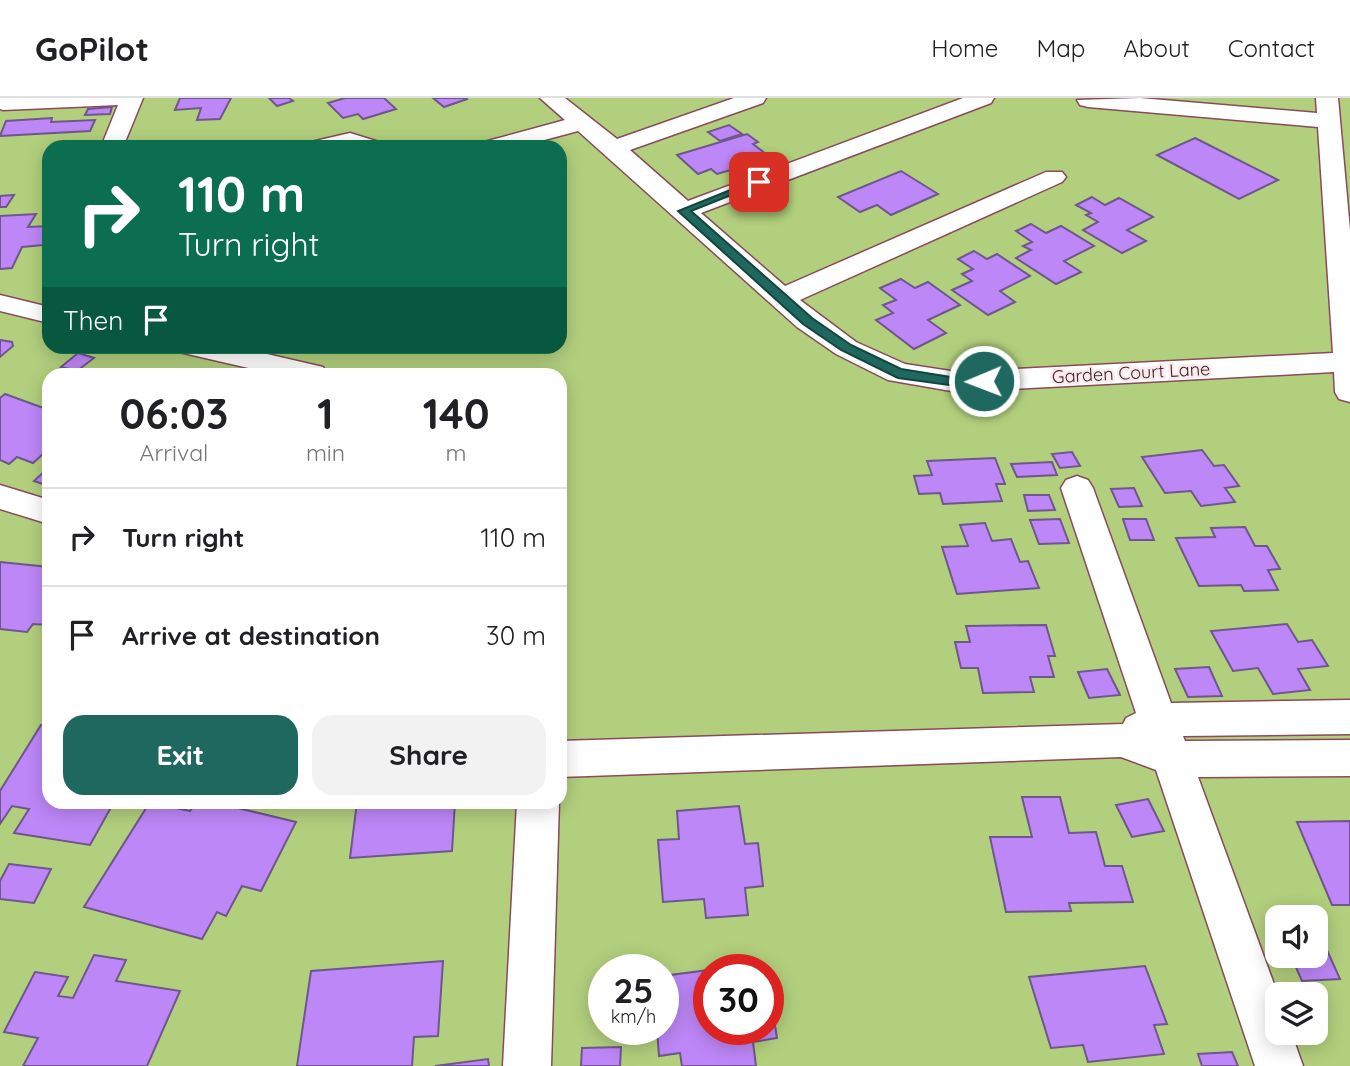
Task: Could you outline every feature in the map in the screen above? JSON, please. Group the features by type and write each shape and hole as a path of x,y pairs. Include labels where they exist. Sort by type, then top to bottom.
{"street":[{"path":"3,103 131,98 115,140"},
{"name":"Garden Court Lane","path":"551,98 614,148 807,321 846,348 898,373 957,382 1347,362"},
{"path":"614,148 755,98"},
{"path":"684,211 984,98"},
{"path":"1088,100 1328,109 1350,392"},
{"path":"517,140 581,122"},
{"path":"781,298 1054,177"},
{"path":"0,303 42,309"},
{"path":"224,354 286,368"},
{"path":"1077,488 1279,1066"},
{"path":"0,497 42,510"},
{"path":"1121,740 1160,720 1350,717"},
{"path":"567,759 1121,740 1173,759 1350,758"},
{"path":"527,1066 538,809"}],"green space":[{"path":"0,98 1350,98 1350,1066 0,1066"}],"building":[{"path":"180,98 231,98 220,119 197,120 201,108 175,110"},
{"path":"269,98 289,98 293,101 277,106"},
{"path":"345,98 384,98 396,109 363,119 358,114 343,118 328,103"},
{"path":"433,98 466,98 467,99 444,107"},
{"path":"112,107 110,114 85,115 88,109"},
{"path":"52,118 51,122 95,120 90,131 0,136 6,121"},
{"path":"729,125 742,134 720,141 708,132"},
{"path":"747,134 758,142 753,144 766,154 740,162 745,166 717,174 711,169 698,174 677,155"},
{"path":"1195,138 1278,180 1239,199 1157,155"},
{"path":"901,171 938,194 891,215 877,205 860,212 838,197"},
{"path":"14,195 6,207 0,207 0,196"},
{"path":"1092,197 1105,205 1119,198 1153,217 1127,230 1146,241 1122,253 1083,230 1098,222 1086,215 1091,213 1076,205"},
{"path":"36,214 28,227 42,226 42,245 22,247 12,268 0,269 0,216"},
{"path":"1031,224 1046,233 1061,226 1094,246 1064,261 1081,272 1056,284 1016,258 1031,250 1023,246 1032,242 1016,231"},
{"path":"974,251 987,259 997,254 1030,276 1000,291 1015,302 988,315 952,290 972,281 962,274 973,269 958,259"},
{"path":"901,279 915,288 928,282 960,305 928,320 946,333 914,349 876,320 893,313 883,305 896,300 880,288"},
{"path":"0,340 12,342 13,346 0,357"},
{"path":"77,354 94,358 81,368 61,367"},
{"path":"5,394 42,407 42,455 33,463 17,457 9,464 0,460 0,398"},
{"path":"1202,450 1214,466 1224,465 1239,486 1225,488 1235,502 1201,506 1191,491 1165,493 1142,457"},
{"path":"1072,452 1080,466 1060,468 1052,454"},
{"path":"995,458 1005,484 996,484 1002,501 943,504 940,493 919,494 914,476 932,475 927,461"},
{"path":"1052,462 1057,475 1017,477 1011,464"},
{"path":"42,474 42,484 34,481"},
{"path":"1134,488 1142,506 1119,507 1111,489"},
{"path":"1024,495 1049,495 1055,510 1028,511"},
{"path":"1060,519 1069,543 1039,544 1030,520"},
{"path":"1123,519 1146,519 1154,540 1130,540"},
{"path":"985,523 992,541 1011,539 1020,562 1028,561 1039,588 957,594 942,547 968,546 960,525"},
{"path":"1245,527 1255,546 1267,546 1280,569 1268,570 1278,590 1244,591 1241,585 1199,586 1176,538 1215,537 1211,528"},
{"path":"0,562 42,566 42,625 33,624 27,632 0,629"},
{"path":"1287,624 1298,642 1312,640 1328,666 1298,669 1310,690 1273,694 1258,668 1233,671 1211,631"},
{"path":"1046,625 1055,656 1048,656 1054,677 1030,677 1034,692 983,693 978,668 961,668 955,642 970,642 966,626"},
{"path":"1209,667 1222,696 1188,697 1175,669"},
{"path":"1107,669 1120,695 1089,698 1078,672"},
{"path":"41,725 42,809 110,809 90,845 14,833 29,809 12,806 0,824 0,791"},
{"path":"1022,797 1060,797 1069,833 1096,832 1105,866 1122,866 1133,902 1069,903 1071,911 1006,912 990,837 1032,837"},
{"path":"1148,799 1164,831 1132,837 1116,805"},
{"path":"739,806 745,844 758,843 763,886 745,888 748,915 706,918 704,899 663,902 658,840 679,839 677,811"},
{"path":"146,809 242,809 296,822 261,891 242,886 226,916 217,912 202,939 84,907"},
{"path":"356,809 455,809 452,851 350,858"},
{"path":"1350,821 1350,905 1332,905 1297,822"},
{"path":"9,864 51,869 34,903 0,899 0,881"},
{"path":"1328,952 1340,979 1302,981 1296,968 1328,968"},
{"path":"94,955 126,960 116,981 180,991 147,1066 23,1066 38,1038 4,1032 35,972 68,977 58,996 73,998"},
{"path":"443,961 438,1036 414,1037 412,1066 297,1066 311,971"},
{"path":"1145,966 1167,1024 1154,1025 1164,1054 1088,1062 1083,1045 1051,1048 1029,977"},
{"path":"693,972 693,1045 753,1045 756,1066 682,1066 680,1053 659,1056 658,1045 679,1045 679,974"},
{"path":"621,1047 620,1066 581,1066 582,1048"},
{"path":"1232,1052 1238,1066 1202,1066 1198,1054"},
{"path":"488,1059 489,1066 435,1066"}],"route":[{"path":"759,182 684,211 807,321 846,348 898,373 957,382 984,381"}]}
